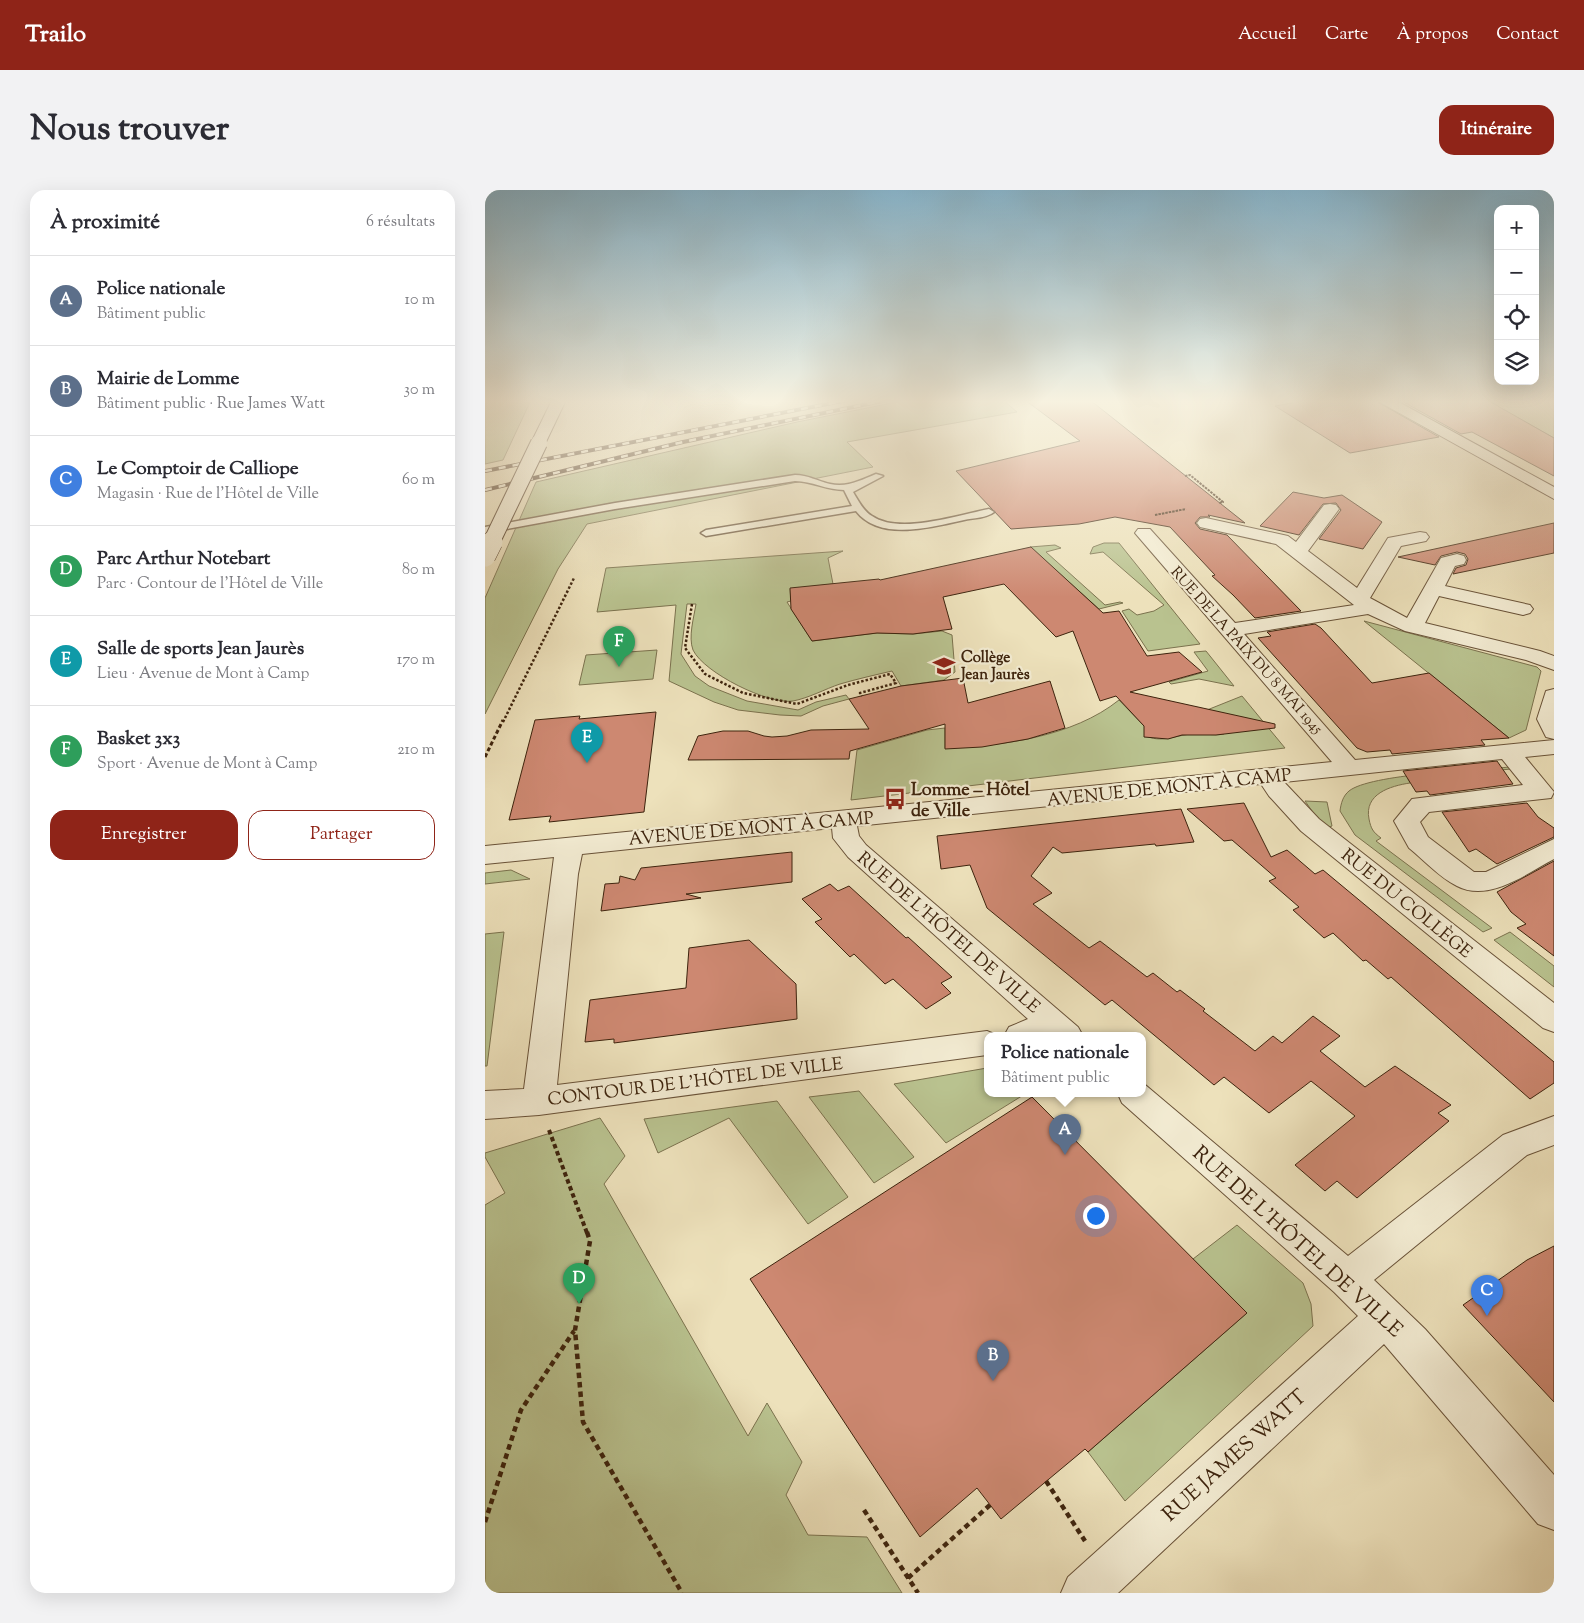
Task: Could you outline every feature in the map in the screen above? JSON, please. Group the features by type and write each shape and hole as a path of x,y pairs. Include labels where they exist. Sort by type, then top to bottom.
{"street":[{"path":"485,556 528,465"},
{"path":"1505,465 1551,490"},
{"path":"1299,551 1330,509"},
{"path":"1206,523 1276,537 1299,551 1364,603 1391,620 1412,627 1533,654 1554,664"},
{"name":"RUE DE LA PAIX DU 8 MAI 1945","path":"1144,533 1340,755 1348,768"},
{"path":"1364,603 1362,595 1393,542 1420,537"},
{"path":"1412,627 1448,562 1457,560"},
{"path":"1433,589 1523,609"},
{"path":"1229,630 1364,603"},
{"path":"1554,696 1548,719 1554,732"},
{"name":"AVENUE DE MONT À CAMP","path":"485,856 1554,747"},
{"path":"1508,752 1548,800"},
{"name":"RUE DU COLLÈGE","path":"1269,777 1278,791 1310,825 1554,1020"},
{"path":"1548,800 1521,794 1421,805 1407,821 1418,842 1467,880 1483,882 1496,878 1554,848"},
{"name":"RUE DE L'HÔTEL DE VILLE","path":"844,820 846,838 857,851 1059,1029"},
{"name":"CONTOUR DE L'HÔTEL DE VILLE","path":"570,846 564,874 539,1101 984,1043"},
{"path":"1042,1032 1059,1029"},
{"name":"RUE DE L'HÔTEL DE VILLE","path":"1136,1097 1347,1279 1433,1368 1554,1508"},
{"path":"485,1105 539,1101"},
{"path":"1347,1279 1515,1145 1554,1130"},
{"name":"RUE JAMES WATT","path":"1094,1583 1385,1317"}],"lane":[{"path":"485,530 615,506 795,478 805,478 829,487 851,488 879,476"},
{"path":"851,488 848,492 858,508 870,520 892,526 909,526 989,512"},
{"path":"707,533 858,508"}],"path":[{"path":"1185,476 1190,475 1223,502 1213,504"},
{"path":"1154,515 1193,508"},
{"path":"485,757 574,578"},
{"path":"691,604 685,648 705,674 743,694 797,704 848,685 890,674 896,683 860,693 862,696"},
{"path":"539,1101 589,1241 575,1330 583,1422 683,1593"},
{"path":"485,1522 521,1410 575,1330"},
{"path":"1046,1481 1094,1583"},
{"path":"908,1578 990,1506"},
{"path":"864,1510 918,1593"}],"green space":[{"path":"608,465 871,465 873,467 587,524 558,569 485,714 485,598 536,482"},
{"path":"1104,543 1119,543 1200,644 1148,651 1122,611 1129,609 1137,615 1154,611 1164,605 1103,552 1090,554 1093,547"},
{"path":"1055,545 1061,548 1046,552 1105,605 1123,603 1099,609 1030,547"},
{"path":"843,551 828,558 833,584 790,589 791,601 787,602 812,641 877,633 913,634 942,631 952,635 955,672 944,680 901,686 892,671 840,684 793,701 769,698 738,686 699,659 693,650 691,639 696,604 687,604 681,654 695,676 709,686 747,701 798,710 816,702 846,695 849,699 823,706 801,716 738,710 714,702 669,681 676,605 597,612 606,568"},
{"path":"1364,621 1537,667 1541,671 1526,730 1509,738"},
{"path":"657,650 653,679 579,685 586,655"},
{"path":"1206,651 1234,686 1199,679 1171,684 1169,682 1208,671 1194,652"},
{"path":"1242,696 1285,748 851,800 857,750 927,730 945,728 945,748 1013,742 1059,731 1080,723 1101,713 1119,700 1145,727 1145,735 1151,738 1162,739 1192,734 1220,735 1224,734 1207,710"},
{"path":"1510,767 1511,769 1408,779 1410,783 1387,789 1370,803 1369,819 1374,832 1381,838 1376,841 1492,928 1483,932 1355,835 1340,811 1345,795 1349,791 1361,785 1379,780"},
{"path":"1305,801 1327,802 1332,826 1327,828"},
{"path":"511,870 530,879 485,884 485,873"},
{"path":"504,932 487,1066 485,1066 485,934"},
{"path":"1510,932 1554,966 1554,987 1494,940"},
{"path":"984,1069 984,1097 1020,1097 946,1143 894,1084"},
{"path":"859,1091 914,1157 874,1183 809,1097"},
{"path":"777,1101 848,1197 808,1224 729,1118 658,1153 644,1119"},
{"path":"600,1118 625,1156 604,1184 748,1436 767,1403 802,1462 786,1495 808,1535 867,1537 902,1593 485,1593 485,1205 505,1193 485,1157 485,1153"},
{"path":"1237,1225 1303,1283 1311,1304 1313,1326 1125,1501 1088,1452 1247,1313 1193,1259"}],"building":[{"path":"979,465 1173,465 1245,523 1208,515 1210,517 1200,517 1195,523 1200,529 1227,535 1301,611 1255,618 1212,576 1215,575 1170,527 1115,517 1079,524 1011,529 956,471"},
{"path":"1534,465 1554,465 1554,476"},
{"path":"1293,492 1324,498 1342,495 1382,522 1363,549 1319,539 1341,510 1336,503 1323,504 1299,535 1260,526"},
{"path":"1554,523 1554,553 1453,574 1456,568 1466,565 1468,559 1465,554 1457,552 1441,556 1435,565 1398,557"},
{"name":"Collège Jean Jaurès","path":"1031,547 1103,613 1119,611 1147,656 1179,652 1202,672 1130,692 1275,724 1275,728 1216,735 1182,735 1168,739 1144,737 1144,726 1116,696 1100,701 1073,631 1056,637 1004,584 943,597 952,629 913,634 877,633 812,641 791,609 790,588 880,580"},
{"path":"1315,624 1321,628 1372,683 1429,673 1509,738 1481,740 1485,745 1392,754 1390,750 1367,752 1357,748 1258,638 1271,636 1267,632"},
{"path":"963,678 968,703 1050,681 1065,728 1028,739 982,747 945,749 945,724 850,751 849,759 688,760 698,736 723,731 748,731 772,737 787,736 811,730 869,729 849,699 901,686"},
{"path":"656,712 644,812 549,822 551,816 509,820 535,720 580,716 579,719"},
{"path":"1497,761 1513,784 1430,795 1427,791 1416,792 1403,771"},
{"path":"1244,803 1271,857 1287,850 1315,874 1323,870 1554,1062 1554,1083 1530,1099 1391,977 1388,979 1366,960 1363,961 1333,933 1324,938 1293,910 1299,907 1269,881 1276,878 1232,840 1224,841 1187,809"},
{"path":"1527,803 1538,817 1554,828 1554,837 1497,864 1476,849 1469,852 1442,812"},
{"path":"1181,809 1194,842 1062,853 1053,847 1031,876 1052,893 1033,904 1089,948 1100,941 1147,977 1153,973 1177,992 1180,990 1205,1009 1203,1011 1255,1051 1273,1036 1282,1043 1313,1016 1340,1036 1320,1051 1365,1087 1395,1066 1451,1105 1438,1113 1449,1121 1357,1198 1337,1181 1325,1191 1295,1165 1355,1116 1311,1081 1269,1113 1224,1077 1214,1085 1112,1000 1105,1005 987,908 970,865 941,869 937,836"},
{"path":"792,852 792,882 686,894 701,898 601,911 605,884 619,883 620,876 635,880 641,868"},
{"path":"1554,861 1554,956 1517,928 1526,924 1511,912 1497,892"},
{"path":"830,884 838,891 849,886 906,938 908,937 952,977 941,983 951,993 926,1009 893,979 885,984 854,954 850,957 815,922 822,919 802,899"},
{"path":"749,940 796,984 797,1019 614,1043 614,1039 585,1042 590,1000 686,988 689,948"},
{"path":"1032,1097 1247,1313 1088,1452 1085,1449 1001,1519 977,1488 920,1537 750,1279"},
{"path":"1554,1246 1554,1402 1463,1305 1527,1260"}],"railway":[{"path":"485,471 513,465"},
{"path":"485,490 586,465"}],"place":[{"name":"Collège Jean Jaurès","path":"944,666"},
{"name":"Basket 3x3","path":"619,667"},
{"name":"Salle de sports Jean Jaurès","path":"587,763"},
{"name":"Lomme – Hôtel de Ville","path":"895,799"},
{"name":"Police nationale","path":"1065,1155"},
{"name":"Parc Arthur Notebart","path":"579,1304"},
{"name":"Le Comptoir de Calliope","path":"1487,1316"},
{"name":"Mairie de Lomme","path":"993,1381"}]}
